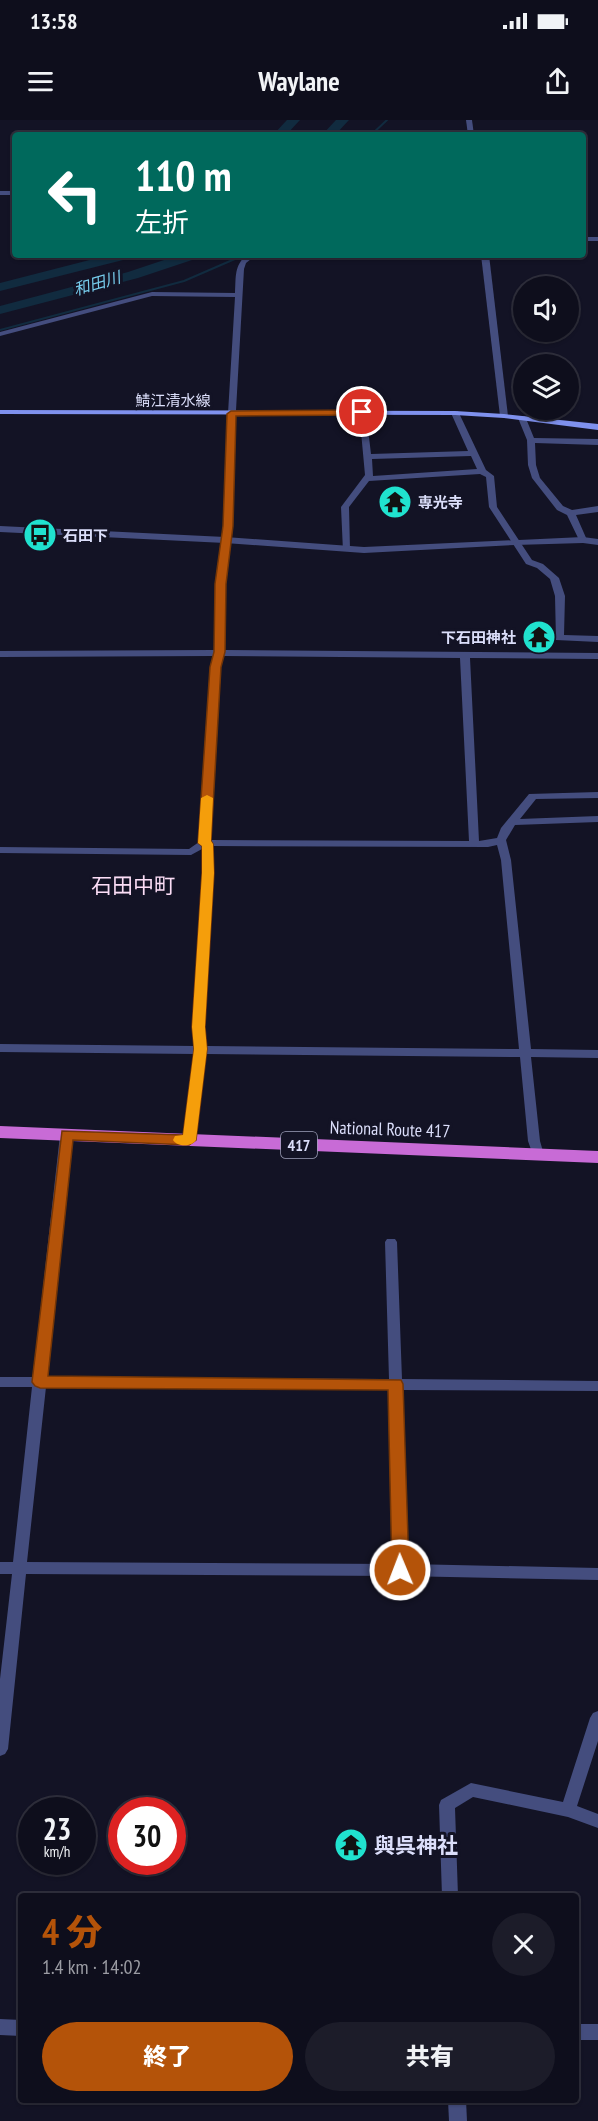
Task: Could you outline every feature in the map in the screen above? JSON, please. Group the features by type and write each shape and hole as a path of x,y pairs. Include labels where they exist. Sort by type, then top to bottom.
{"highway":[{"name":"National Route 417","path":"0,1132 598,1157"}],"main road":[{"name":"鯖江清水線","path":"0,412 231,414 362,412 455,413 513,417"},
{"name":"鯖江清水線","path":"539,420 598,427"}],"street":[{"path":"189,1140 201,1049 198,1027 208,873 206,843 215,667 219,652 220,584 228,526 231,414 238,295 240,268 248,258"},
{"path":"485,258 504,416"},
{"path":"0,333 152,294 238,295"},
{"path":"346,549 345,507 369,475 362,412"},
{"path":"455,413 482,471 490,476 493,507 529,562 540,566 554,578 560,596 559,638 598,639"},
{"path":"523,420 531,440 532,465 536,478 560,508 571,513 598,509"},
{"path":"531,440 598,442"},
{"path":"366,457 474,453"},
{"path":"365,479 482,471"},
{"path":"571,513 583,540"},
{"path":"0,528 346,549 583,540 598,542"},
{"path":"0,654 219,652 598,656"},
{"path":"465,655 474,843"},
{"path":"538,1155 534,1141 506,860 501,840 505,830 533,796 598,795"},
{"path":"513,822 598,819"},
{"path":"0,850 191,852 206,843 488,844 501,840"},
{"path":"0,1048 598,1054"},
{"path":"0,1749 66,1135"},
{"path":"391,1242 400,1570"},
{"path":"0,1382 598,1386"},
{"path":"0,1568 400,1570 598,1574"},
{"path":"568,1809 598,1718"},
{"path":"450,1893 447,1804 471,1790 568,1809 598,1821"},
{"path":"0,2027 18,2028"},
{"path":"579,2032 598,2032"},
{"path":"458,2103 458,2121"}],"waterway":[{"path":"282,132 294,120"},
{"name":"和田川","path":"331,132 343,120"},
{"path":"374,132 387,120"},
{"path":"0,287 114,258"},
{"name":"和田川","path":"0,310 133,275 184,258"},
{"path":"0,330 184,281 237,258"}],"slow traffic":[{"path":"180,1140 189,1140 201,1049 198,1027 208,873 207,844 204,843 207,798"}],"place":[{"name":"専光寺","path":"395,502"},
{"name":"石田下","path":"40,535"},
{"name":"下石田神社","path":"539,637"},
{"name":"與呉神社","path":"351,1845"}],"district":[{"name":"石田中町","path":"133,885"}],"route":[{"path":"362,412 231,414 228,526 220,584 219,652 215,667 204,843 207,844 208,873 198,1027 201,1049 189,1140 66,1135 40,1382 395,1384 400,1570"}]}
